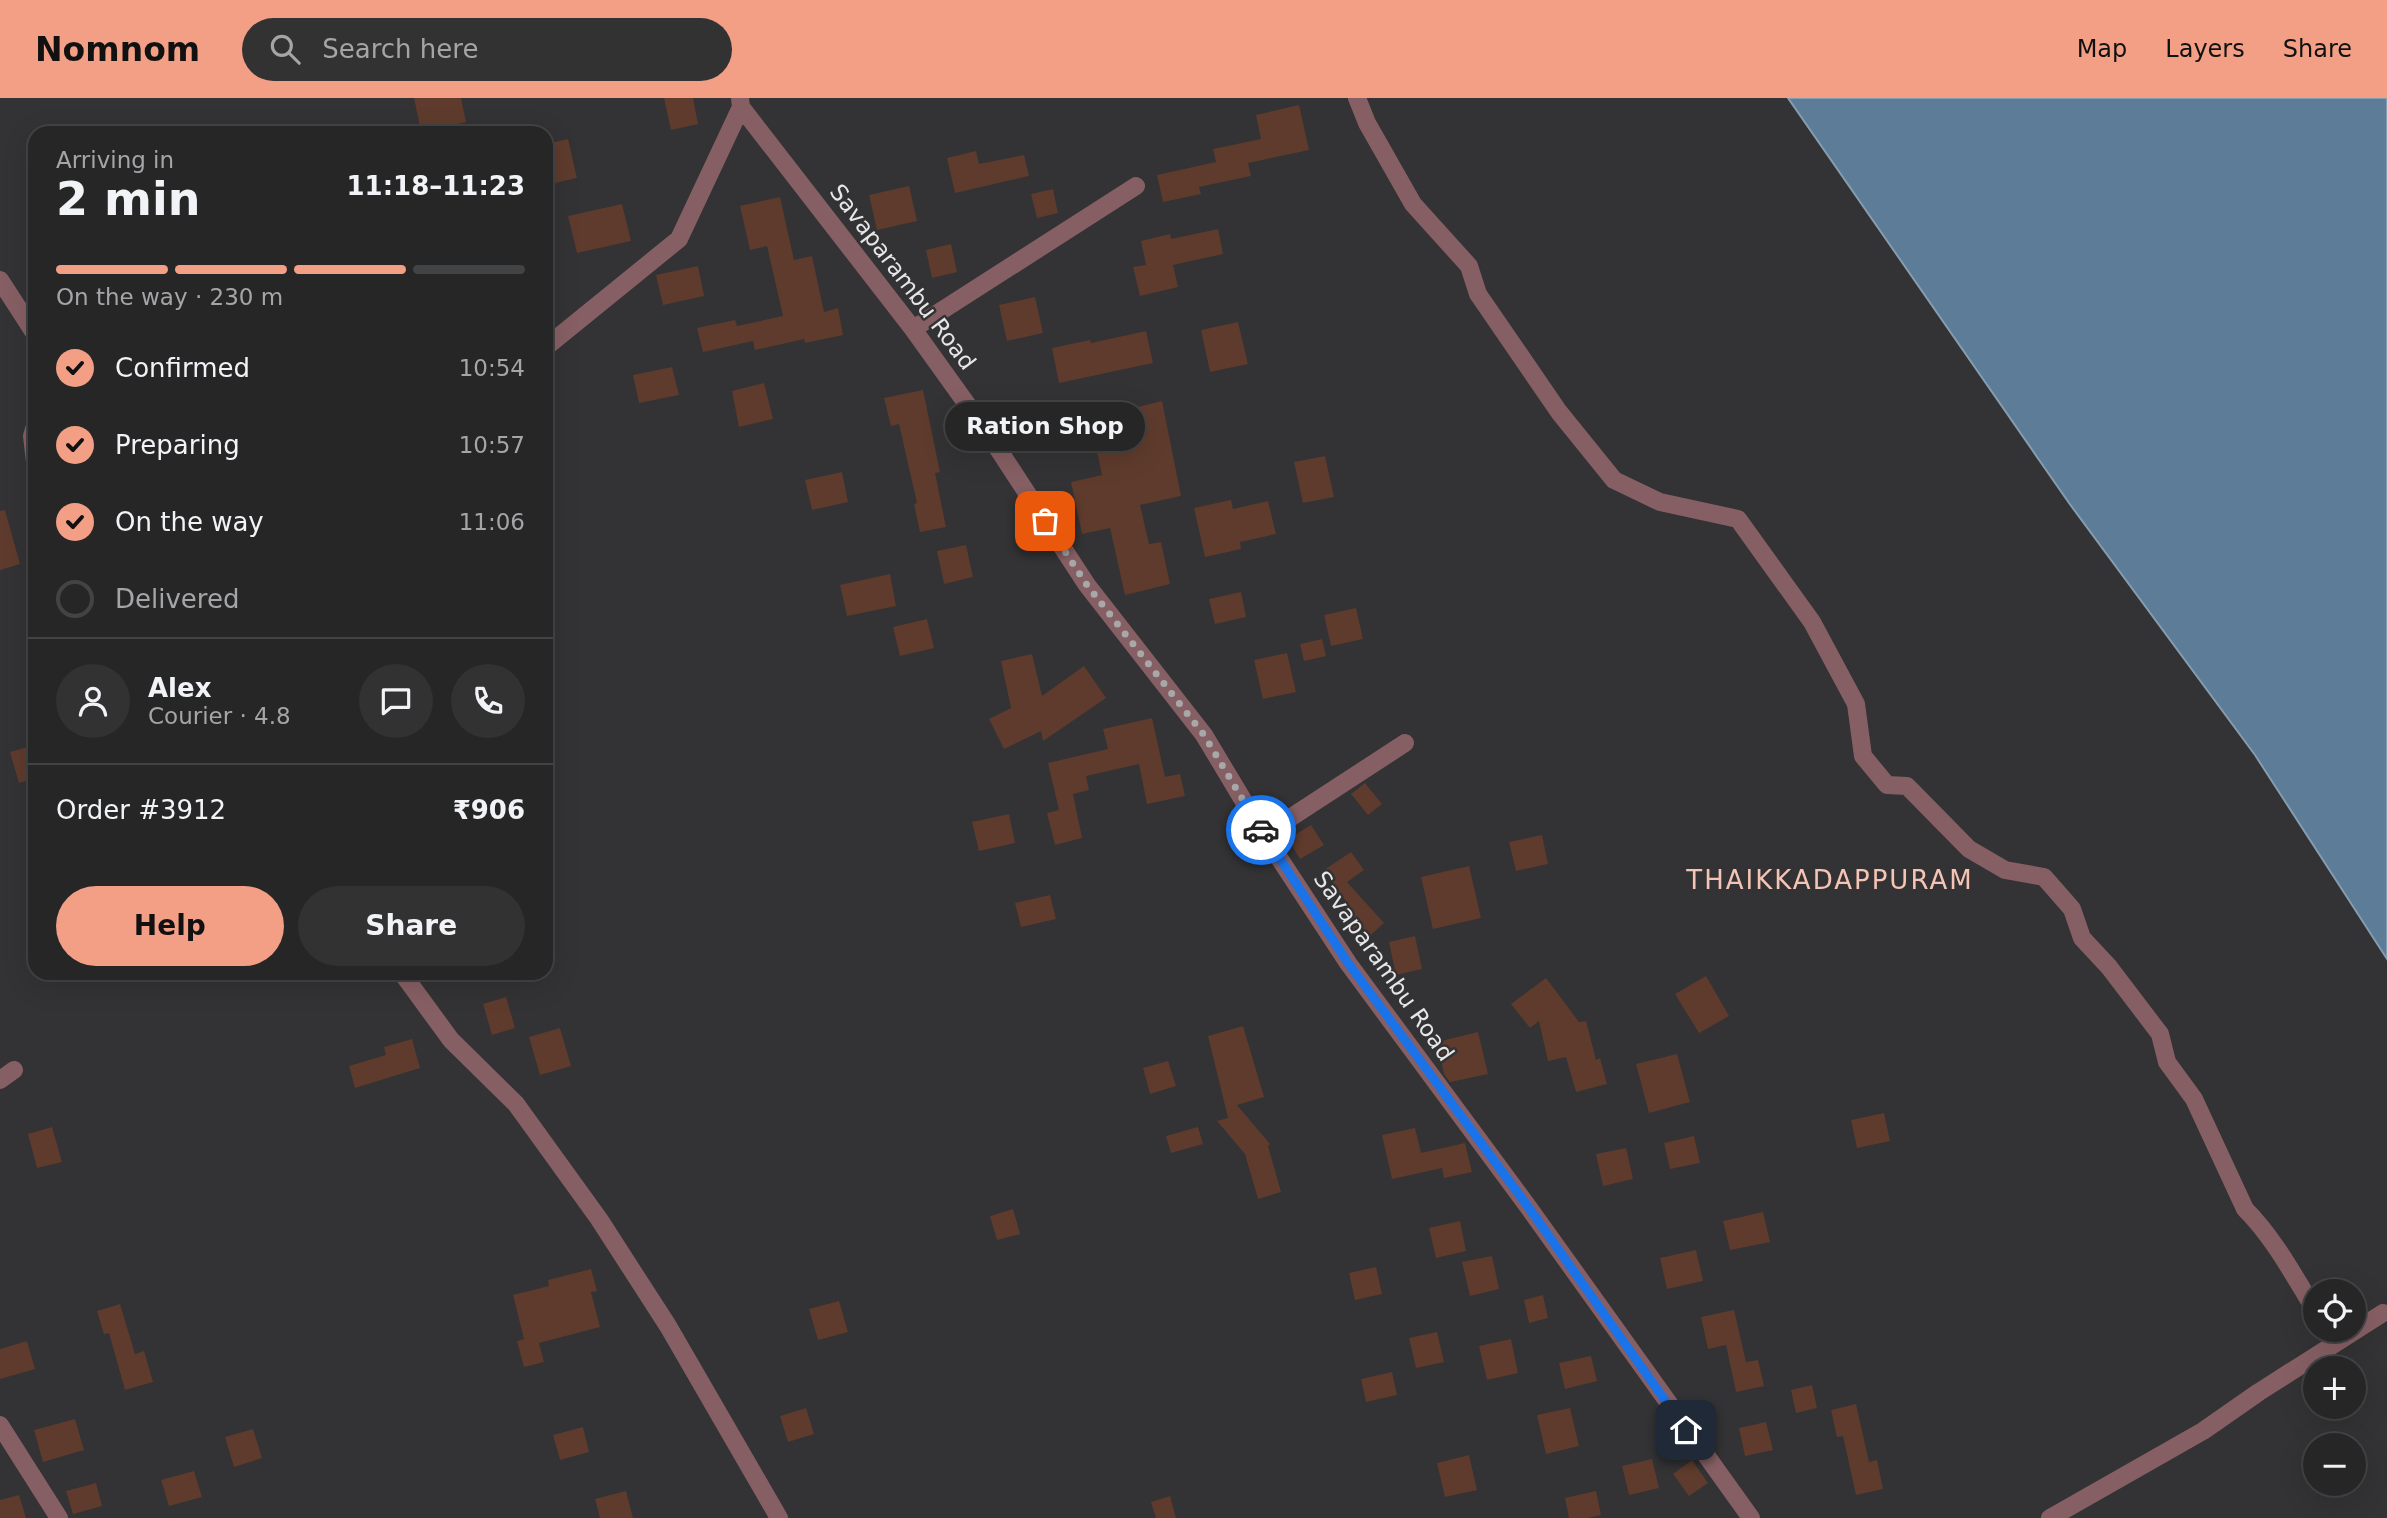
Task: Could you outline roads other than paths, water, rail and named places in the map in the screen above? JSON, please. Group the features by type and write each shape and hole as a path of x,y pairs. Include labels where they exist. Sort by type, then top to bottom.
{"street":[{"path":"1357,98 1367,123 1413,204 1469,267 1478,294 1559,412 1615,480 1660,502 1738,519 1812,622 1856,704 1863,755 1886,785 1907,786 1969,849 2005,870 2044,877 2072,909 2082,938 2109,967 2160,1034 2167,1062 2194,1099 2245,1209 2259,1223 2303,1291"},
{"path":"553,341 679,239 741,102"},
{"name":"Savaparambu Road","path":"741,102 913,328 989,435 1087,585 1204,735 1264,835 1348,963 1529,1208 1638,1364 1751,1518"},
{"path":"913,328 1136,186"},
{"path":"0,280 28,323"},
{"path":"1264,835 1405,743"},
{"path":"407,980 451,1040 516,1104 599,1219 668,1326 779,1518"},
{"path":"2366,1321 2383,1313"},
{"path":"2050,1518 2203,1431 2329,1342"},
{"path":"0,1425 59,1518"}],"water":[{"path":"1788,98 2387,98 2387,959 2255,755 2069,503"}],"place":[{"name":"Ration Shop","path":"1045,521"}],"district":[{"name":"THAIKKADAPPURAM","path":"1830,880"}]}
